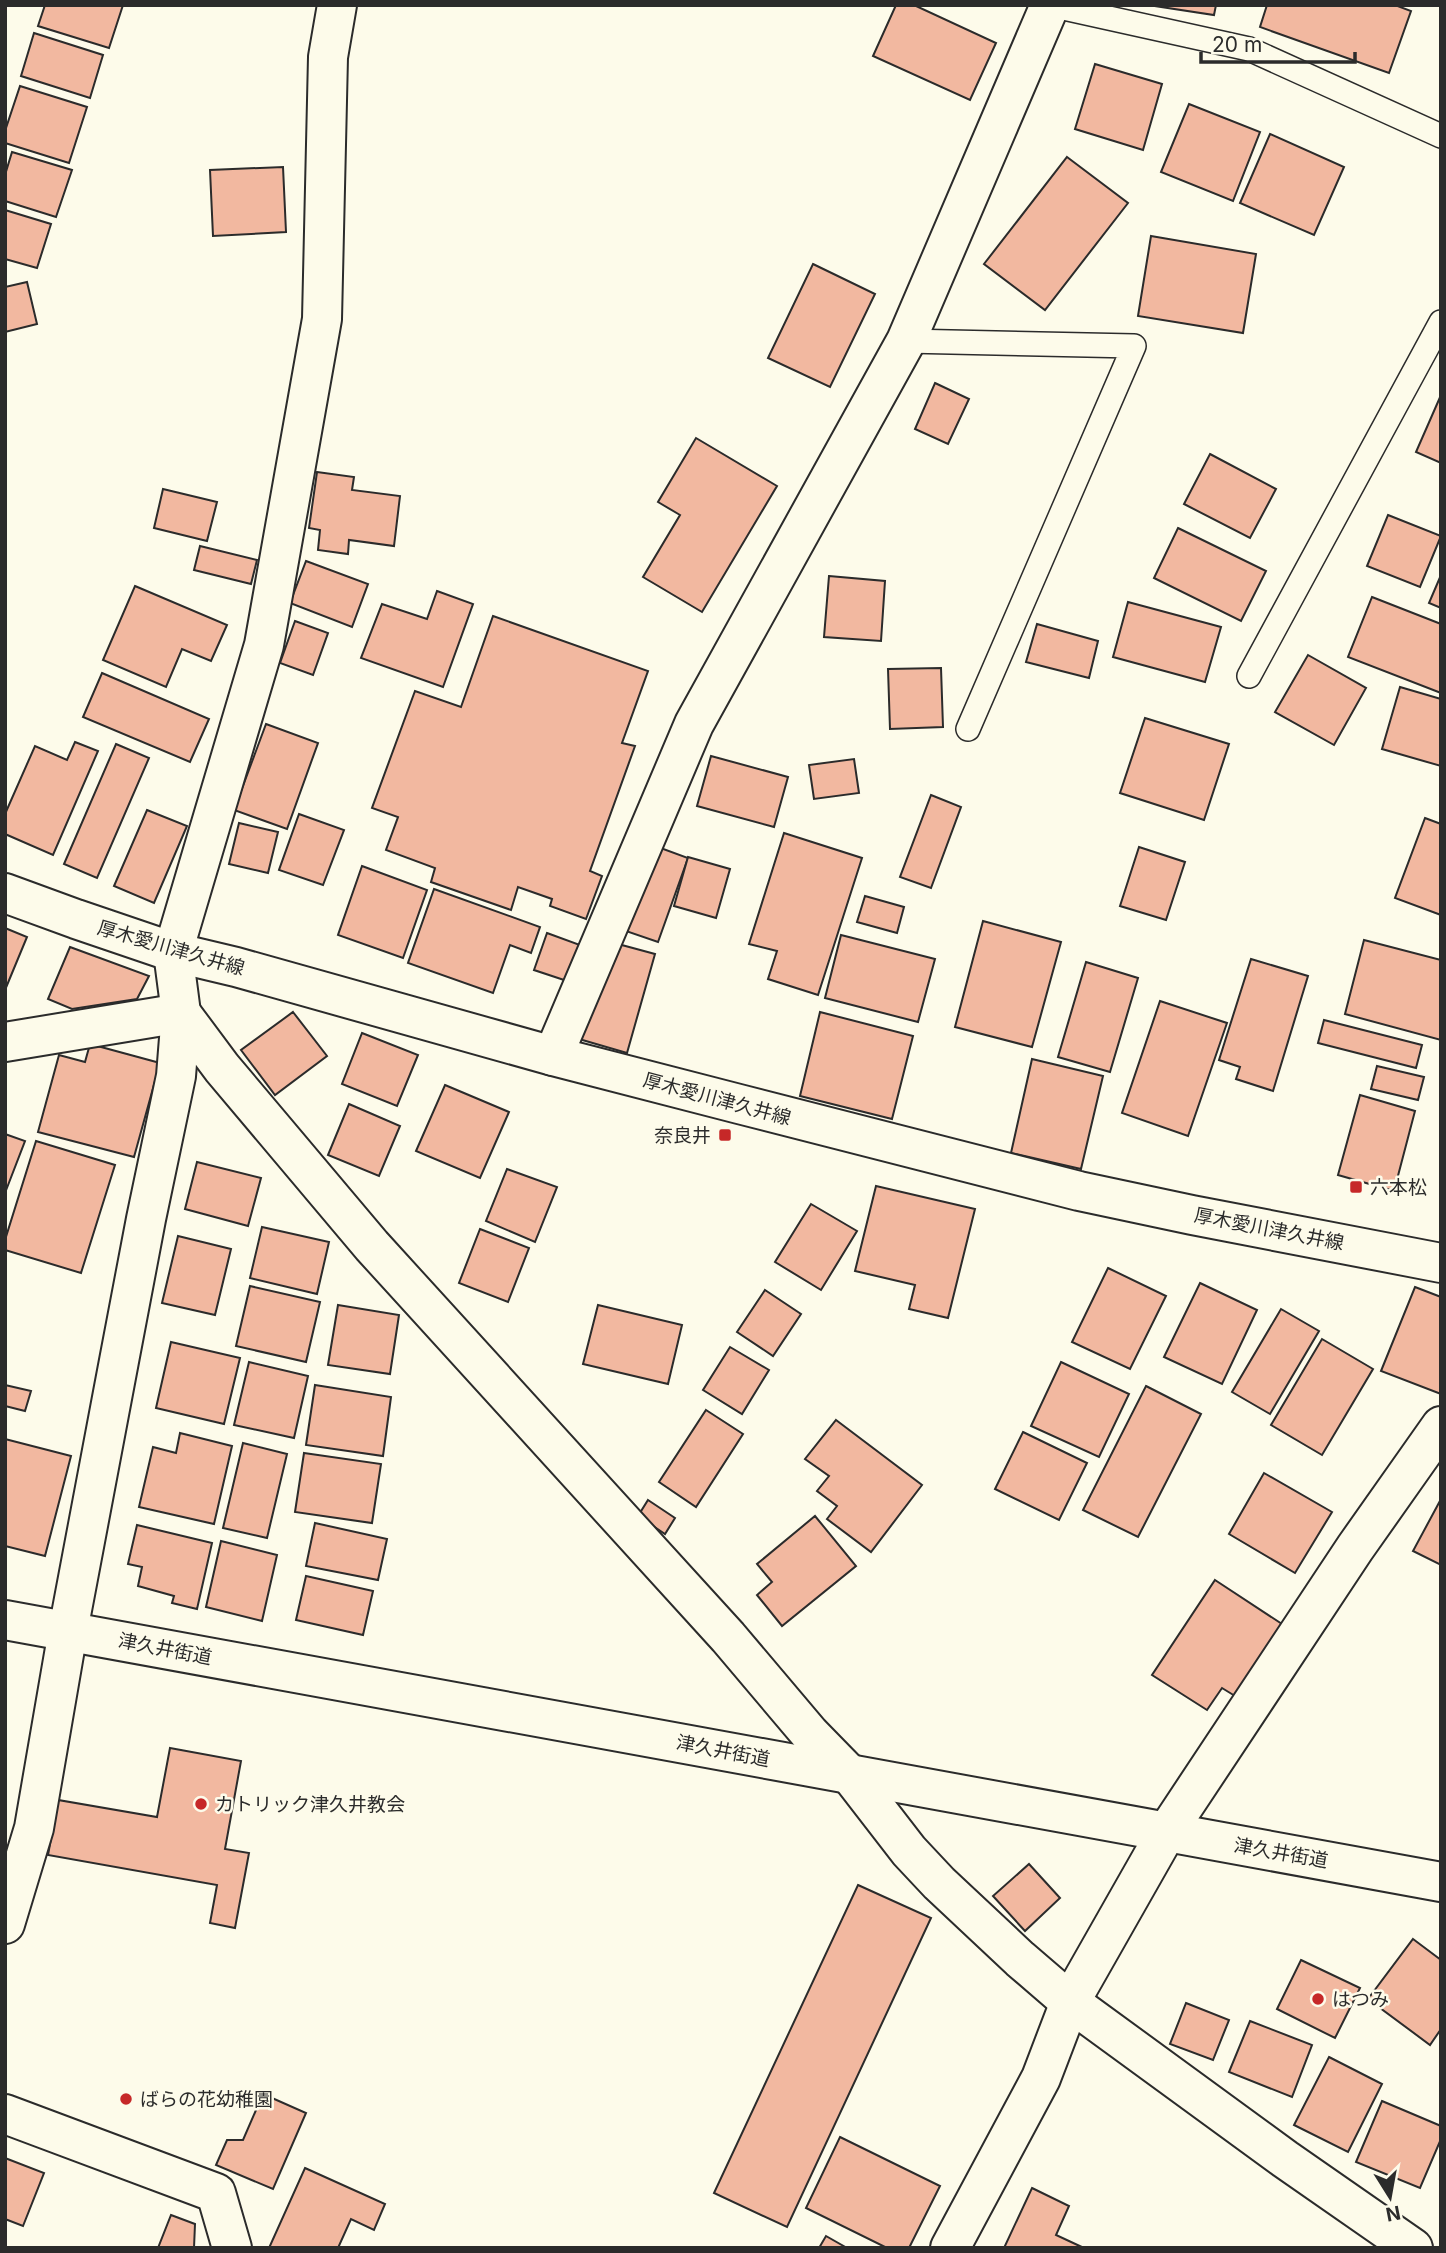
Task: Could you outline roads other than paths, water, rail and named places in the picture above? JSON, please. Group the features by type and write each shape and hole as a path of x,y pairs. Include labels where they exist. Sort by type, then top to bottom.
{"main road":[{"path":"5,1924 34,1828 68,1631 146,1219 176,1076 181,1013 173,952 264,645 320,333 328,57 337,5"},
{"path":"553,1056 694,724 906,341 1050,5"},
{"name":"厚木愛川津久井線","path":"5,892 173,952 236,967 553,1056 1079,1191 1441,1263"},
{"path":"5,1042 181,1013"},
{"path":"181,1013 222,1068 381,1256 728,1637 851,1776 909,1851 939,1883 1070,2002 1296,2167 1413,2248"},
{"path":"950,2248 1041,2078 1070,2002 1166,1833 1355,1548 1441,1426"},
{"name":"津久井街道","path":"5,1620 1441,1882"},
{"path":"5,2114 216,2193 232,2248"}],"lane":[{"path":"1050,5 1249,49 1441,136"},
{"path":"1249,676 1441,322"},
{"path":"906,341 1134,346 968,729"}],"place":[{"name":"奈良井","path":"725,1135"},
{"name":"六本松","path":"1356,1187"},
{"name":"カトリック津久井教会","path":"201,1804"},
{"name":"はつみ","path":"1318,1999"},
{"name":"ばらの花幼稚園","path":"126,2099"}]}
